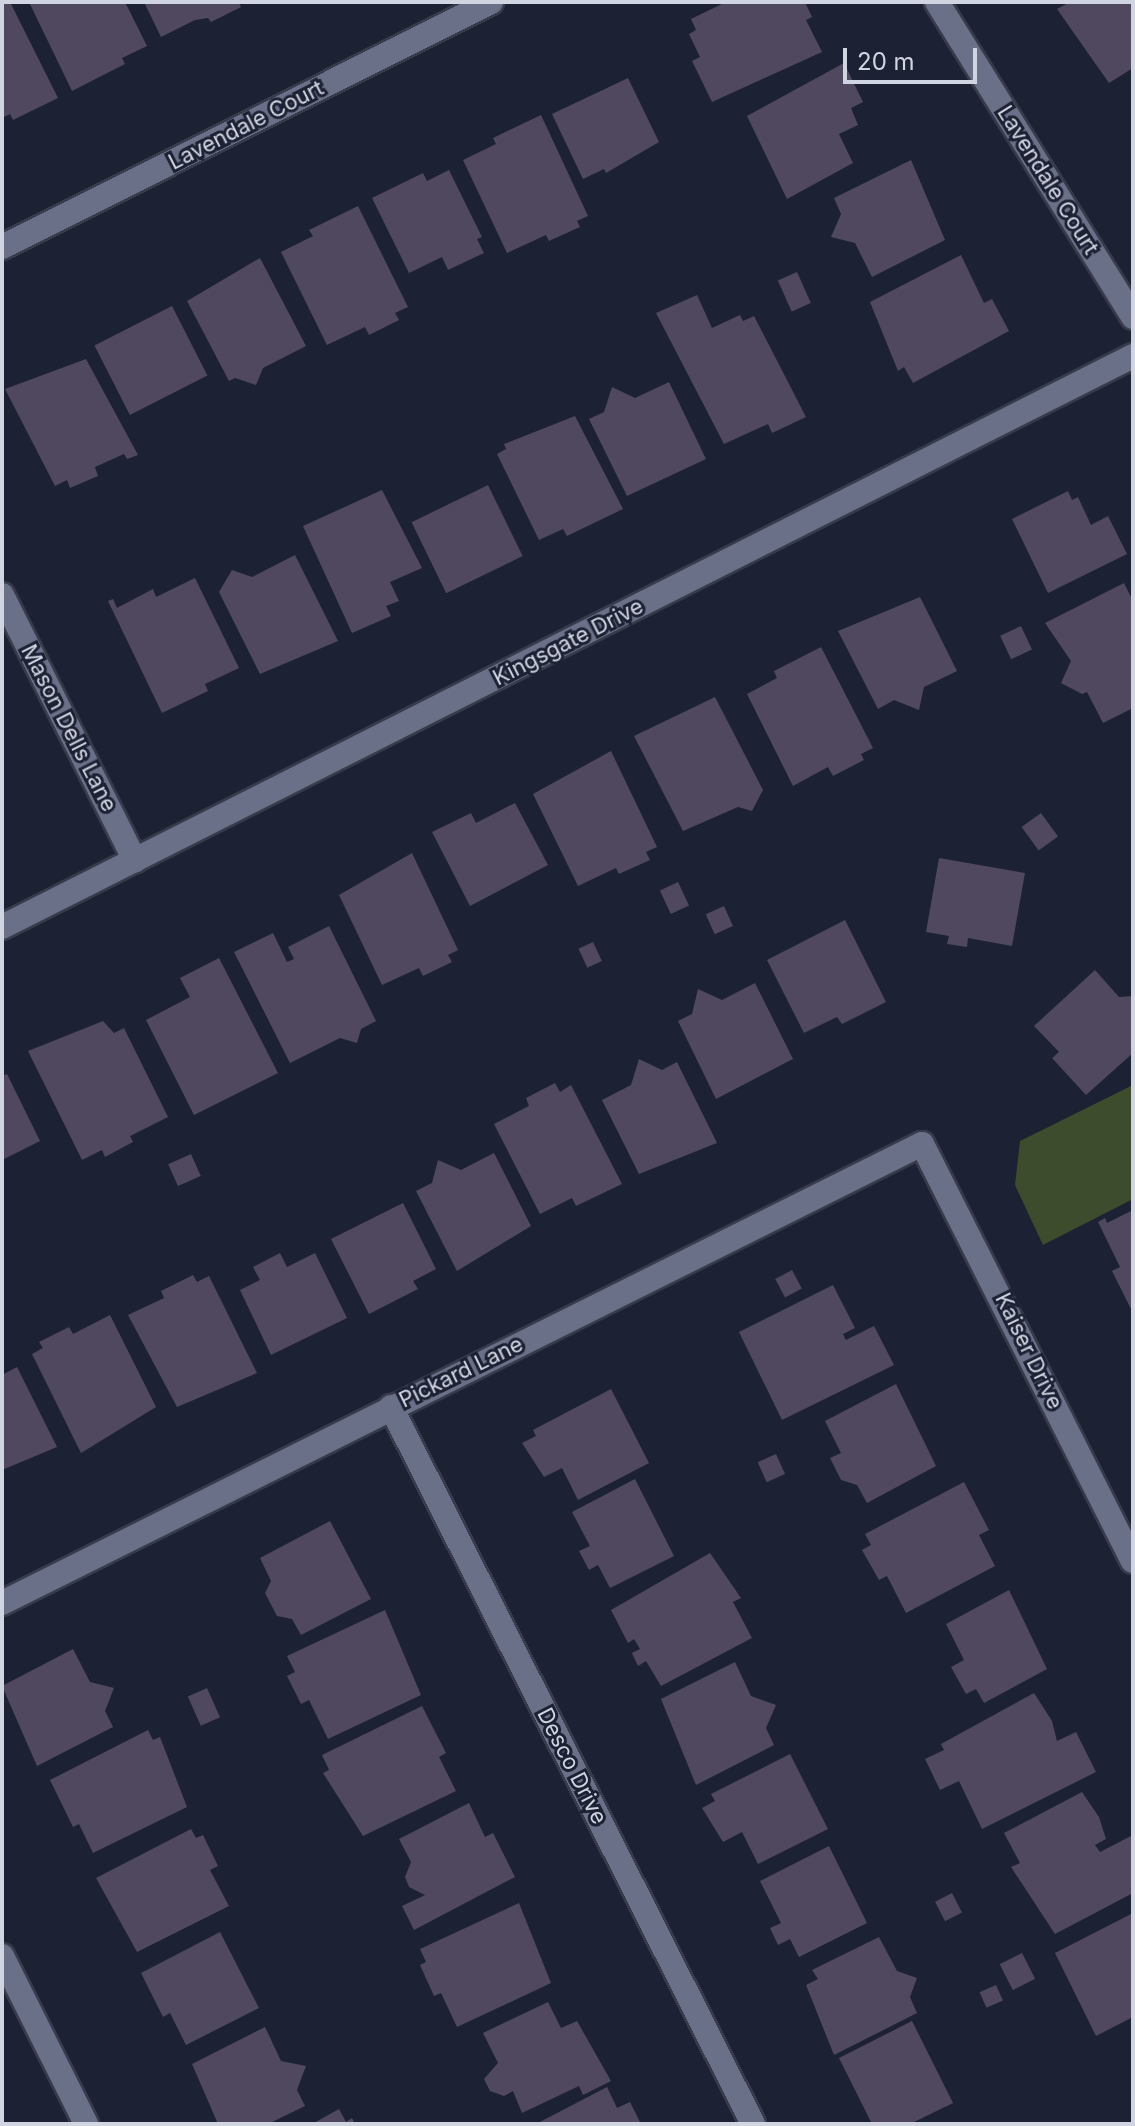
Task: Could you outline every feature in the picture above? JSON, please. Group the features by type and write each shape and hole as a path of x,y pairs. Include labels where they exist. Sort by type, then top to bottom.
{"street":[{"name":"Lavendale Court","path":"2,247 491,2"},
{"name":"Lavendale Court","path":"937,2 1133,317"},
{"name":"Kingsgate Drive","path":"2,927 1133,356"},
{"name":"Mason Dells Lane","path":"2,595 135,861"},
{"name":"Pickard Lane","path":"2,1603 922,1144"},
{"name":"Kaiser Drive","path":"922,1144 1133,1561"},
{"name":"Desco Drive","path":"391,1407 753,2124"},
{"path":"2,1956 86,2124"}],"green space":[{"path":"1133,1085 1133,1199 1043,1245 1015,1185 1020,1141"}],"building":[{"path":"2,2 10,2 58,98 13,120 10,114 2,118"},
{"path":"29,2 125,2 147,46 122,58 125,64 72,91"},
{"path":"144,2 239,2 241,7 211,22 208,18 195,20 161,37"},
{"path":"726,2 805,2 812,17 806,20 822,52 712,102 692,61 700,57 689,34 696,30 691,19"},
{"path":"1070,2 1133,2 1133,68 1109,83 1057,9"},
{"path":"844,63 863,102 851,108 858,125 839,134 853,163 787,199 747,116"},
{"path":"628,78 659,142 606,173 604,169 583,179 552,114"},
{"path":"541,115 588,216 577,221 580,227 549,241 546,235 507,253 463,160 496,144 493,138"},
{"path":"911,160 945,240 872,277 855,243 831,237 841,214 834,198"},
{"path":"449,170 482,237 477,239 484,253 448,270 442,257 409,273 372,198 423,173 427,181"},
{"path":"358,206 408,307 395,313 399,320 369,335 365,327 327,345 281,252 313,236 309,230"},
{"path":"961,255 984,303 992,299 1009,331 913,383 904,367 898,371 870,302"},
{"path":"260,258 306,346 263,368 256,385 235,378 229,381 187,301"},
{"path":"797,272 811,303 792,312 778,281"},
{"path":"697,295 712,328 740,315 743,321 754,316 806,417 772,433 768,424 724,444 656,313"},
{"path":"172,306 207,375 130,415 94,345"},
{"path":"86,359 138,455 127,459 124,454 95,467 98,476 70,488 67,480 55,486 5,389"},
{"path":"669,382 706,459 627,496 589,419 604,412 612,387 635,398"},
{"path":"575,416 623,509 567,536 563,529 539,540 497,454 506,449 504,444"},
{"path":"488,485 523,556 446,593 412,522"},
{"path":"382,490 422,568 390,582 399,601 386,606 391,616 352,633 303,526"},
{"path":"1068,491 1072,500 1078,497 1091,525 1108,516 1127,554 1048,593 1012,519"},
{"path":"295,555 338,641 260,674 219,592 232,570 252,577"},
{"path":"195,578 239,668 205,684 208,691 162,713 108,601 113,599 117,608 153,589 156,597"},
{"path":"1124,583 1133,601 1133,708 1103,723 1087,692 1082,694 1061,683 1071,661 1045,623"},
{"path":"920,597 957,671 924,687 919,710 894,700 878,709 838,631"},
{"path":"1021,626 1032,650 1011,659 1000,636"},
{"path":"821,647 873,748 861,754 864,760 833,776 828,767 793,786 747,694 777,678 774,671"},
{"path":"715,697 763,790 752,811 738,807 683,831 634,736"},
{"path":"611,751 657,847 646,852 650,860 619,874 616,868 578,886 533,794"},
{"path":"515,803 548,865 470,906 432,832 471,813 476,823"},
{"path":"1041,813 1058,836 1039,851 1022,827"},
{"path":"412,853 458,950 448,955 452,962 423,976 419,968 382,985 339,895"},
{"path":"939,858 1025,873 1012,946 968,938 967,947 947,944 949,936 926,932"},
{"path":"678,882 689,906 671,914 660,890"},
{"path":"724,906 733,926 715,934 706,914"},
{"path":"845,920 886,1002 842,1024 837,1017 804,1033 767,960"},
{"path":"329,926 376,1021 361,1029 357,1043 340,1038 290,1063 234,952 273,933 287,962 294,959 288,947"},
{"path":"593,942 602,961 587,968 578,949"},
{"path":"219,958 278,1073 194,1115 146,1020 190,997 180,978"},
{"path":"1095,970 1119,997 1133,996 1133,1053 1086,1095 1052,1058 1059,1052 1034,1026"},
{"path":"755,983 793,1059 716,1099 678,1021 692,1014 698,989 722,1000"},
{"path":"103,1021 114,1033 124,1028 168,1117 130,1136 133,1142 105,1157 102,1150 82,1160 28,1051"},
{"path":"639,1059 662,1070 677,1062 717,1143 639,1174 602,1100 631,1085"},
{"path":"7,1074 40,1141 2,1160 2,1076"},
{"path":"555,1083 560,1092 571,1085 622,1184 576,1206 572,1198 540,1214 494,1124 529,1106 526,1098"},
{"path":"494,1153 531,1226 457,1271 416,1191 432,1183 438,1160 461,1170"},
{"path":"191,1154 201,1176 178,1186 168,1164"},
{"path":"403,1203 436,1269 413,1281 418,1289 369,1314 331,1239"},
{"path":"1133,1210 1131,1309 1112,1271 1120,1267 1098,1222 1105,1218 1107,1223"},
{"path":"280,1253 287,1267 315,1253 347,1318 271,1355 240,1290 260,1280 253,1267"},
{"path":"792,1270 802,1289 785,1297 775,1279"},
{"path":"193,1275 197,1282 209,1276 257,1373 177,1407 128,1315 164,1298 161,1291"},
{"path":"833,1285 855,1328 843,1334 846,1340 874,1326 894,1365 782,1420 739,1332"},
{"path":"110,1315 156,1407 81,1453 32,1354 43,1348 39,1342 69,1327 73,1334"},
{"path":"17,1367 57,1447 2,1470 2,1375"},
{"path":"896,1384 936,1466 867,1503 857,1485 841,1480 830,1458 841,1453 825,1421"},
{"path":"611,1389 649,1463 578,1500 562,1468 544,1477 522,1443 536,1436 533,1430"},
{"path":"776,1454 785,1474 767,1482 758,1462"},
{"path":"635,1479 674,1556 610,1588 598,1565 589,1570 579,1551 590,1546 572,1512"},
{"path":"964,1482 989,1530 979,1535 995,1566 906,1613 887,1576 879,1580 862,1550 871,1545 865,1534"},
{"path":"330,1521 371,1599 301,1635 292,1619 277,1616 265,1593 271,1581 260,1558"},
{"path":"710,1553 741,1598 733,1602 752,1638 661,1686 646,1661 638,1666 632,1653 640,1649 634,1639 628,1643 611,1610"},
{"path":"1009,1590 1047,1669 984,1703 976,1689 966,1694 951,1667 964,1660 946,1624"},
{"path":"385,1610 421,1695 328,1739 309,1700 301,1704 287,1676 295,1672 287,1656"},
{"path":"73,1649 90,1682 114,1688 105,1711 113,1727 37,1766 2,1686"},
{"path":"735,1662 751,1696 776,1705 766,1728 774,1745 696,1785 661,1699"},
{"path":"207,1688 220,1717 201,1726 188,1697"},
{"path":"1034,1693 1052,1721 1057,1741 1076,1732 1096,1772 982,1829 959,1781 940,1790 925,1759 944,1750 941,1744"},
{"path":"422,1706 446,1753 439,1757 456,1791 363,1836 323,1773 329,1770 322,1755"},
{"path":"148,1730 153,1740 160,1737 187,1807 93,1853 79,1824 73,1827 50,1780"},
{"path":"790,1754 828,1829 758,1864 742,1832 723,1842 702,1808 715,1801 711,1794"},
{"path":"1082,1792 1099,1817 1106,1839 1095,1845 1100,1852 1133,1835 1133,1893 1055,1934 1011,1867 1020,1863 1004,1833"},
{"path":"469,1803 485,1837 493,1833 515,1877 414,1930 402,1906 425,1895 409,1887 405,1877 411,1862 399,1839"},
{"path":"191,1829 196,1838 203,1835 218,1866 210,1870 229,1906 137,1952 96,1878"},
{"path":"829,1846 867,1923 799,1957 790,1939 778,1945 770,1928 781,1923 760,1881"},
{"path":"952,1893 962,1913 945,1921 935,1902"},
{"path":"519,1903 551,1983 457,2027 441,1993 434,1996 420,1965 426,1962 420,1949"},
{"path":"1133,1913 1133,2017 1096,2036 1055,1953"},
{"path":"220,1932 259,2008 186,2045 170,2013 163,2017 141,1973"},
{"path":"879,1937 897,1971 917,1978 910,1997 917,2013 834,2055 806,1985 818,1979 812,1970"},
{"path":"1022,1953 1035,1979 1013,1990 1000,1964"},
{"path":"996,1985 1003,2001 986,2008 980,1992"},
{"path":"548,2002 561,2028 577,2021 611,2081 583,2095 579,2086 522,2113 513,2091 504,2096 490,2091 484,2079 498,2063 483,2033"},
{"path":"912,2021 953,2103 910,2124 872,2124 839,2058"},
{"path":"265,2027 281,2061 306,2066 297,2090 305,2106 268,2124 218,2124 192,2064"},
{"path":"607,2087 617,2108 630,2102 641,2124 536,2124"},
{"path":"339,2109 346,2122 352,2118 355,2124 312,2124"}]}
